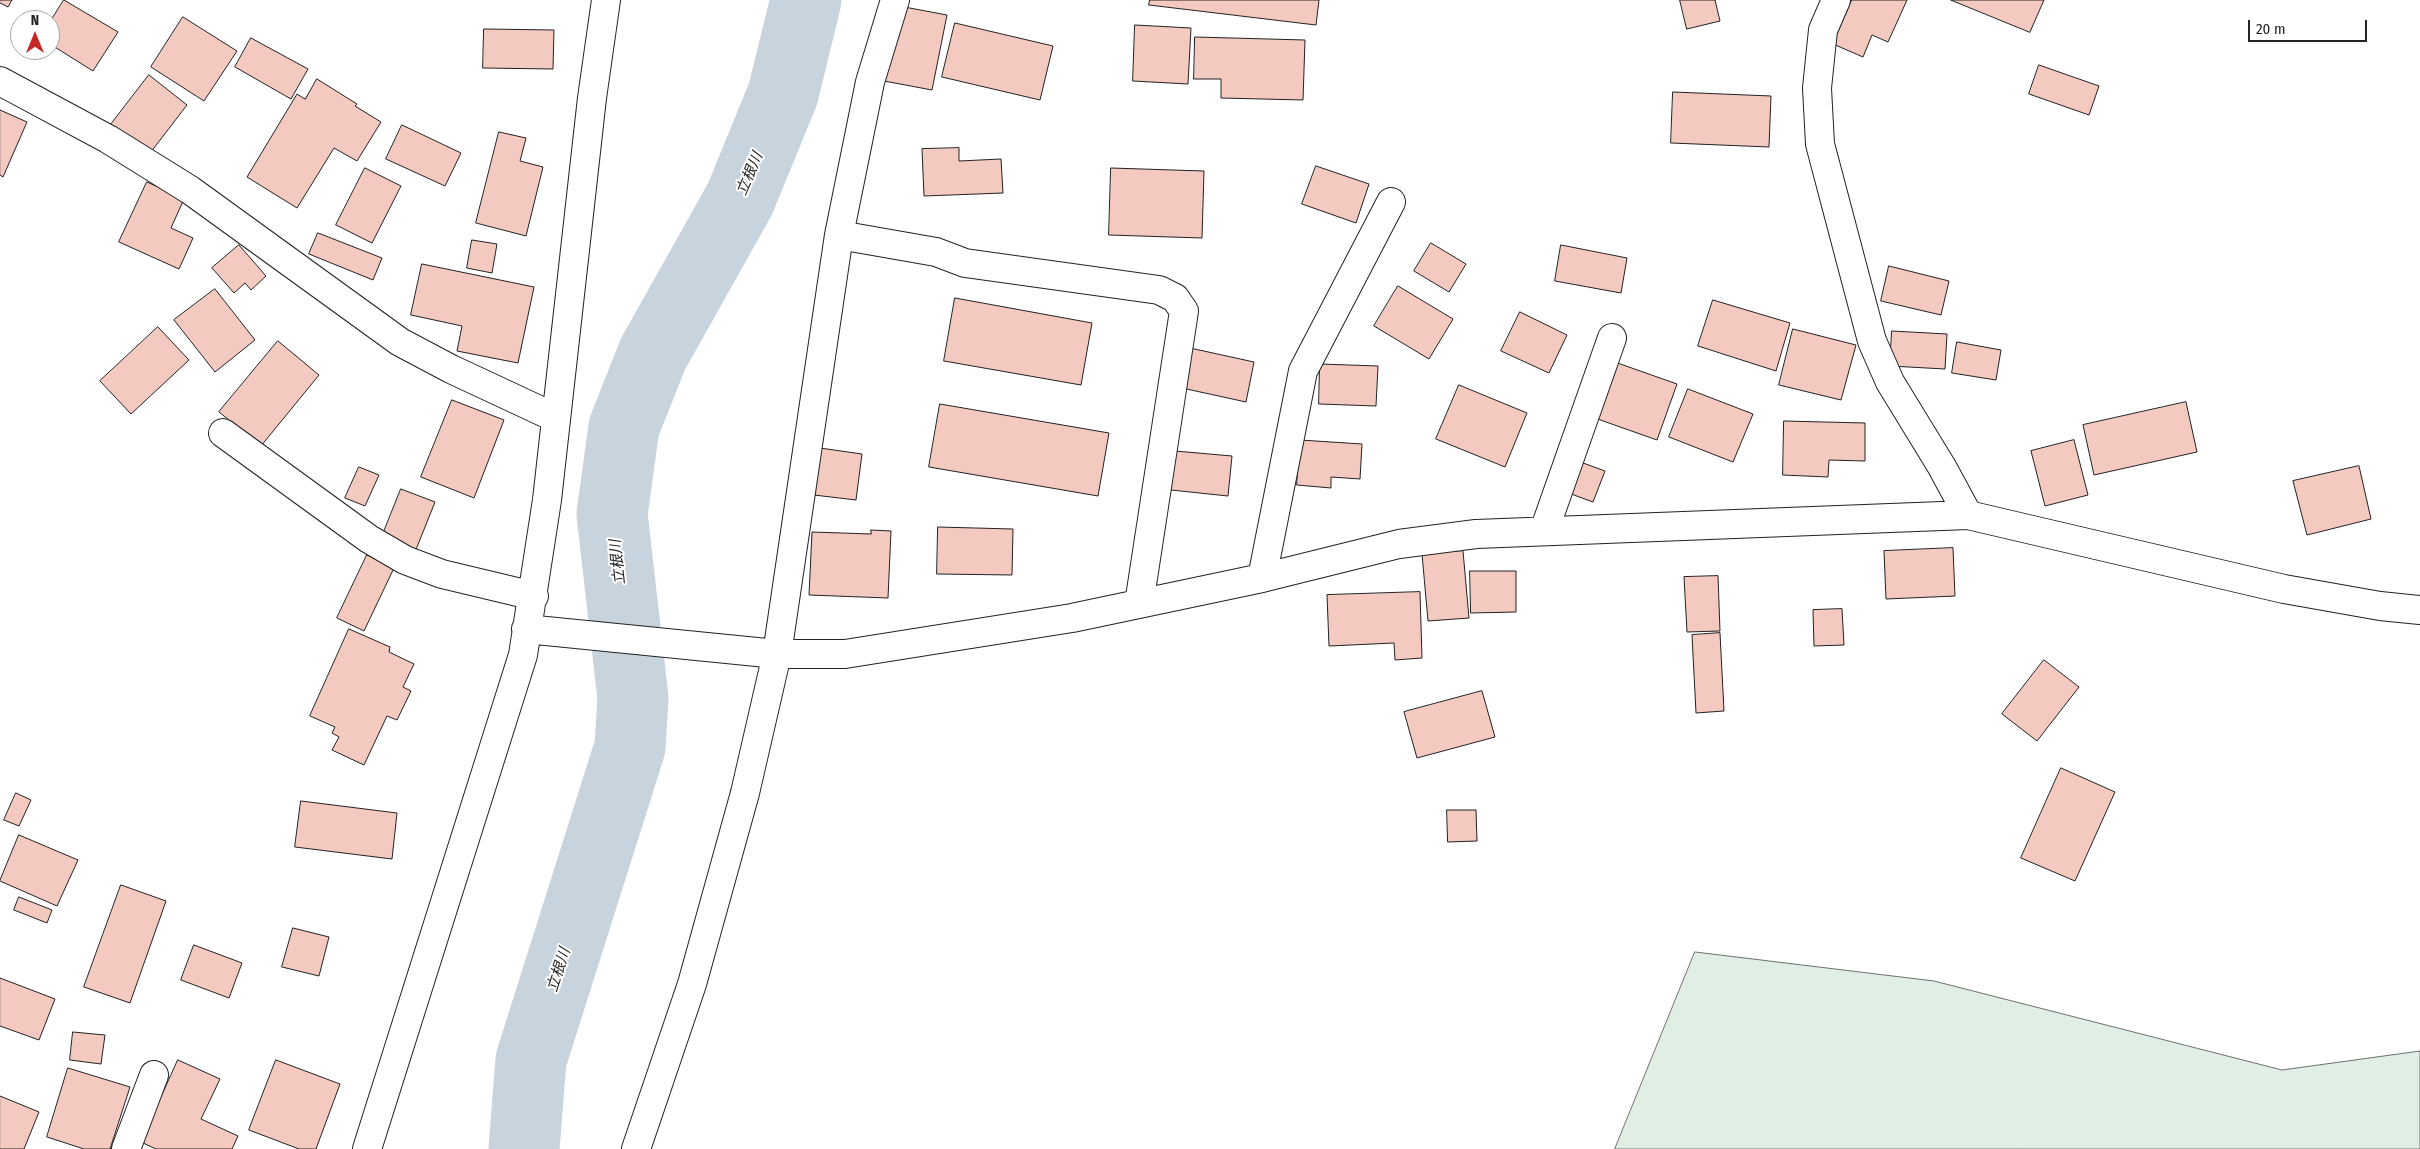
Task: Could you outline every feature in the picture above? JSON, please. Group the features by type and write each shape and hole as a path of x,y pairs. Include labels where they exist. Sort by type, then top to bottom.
{"street":[{"path":"367,1149 523,655 537,630 534,596 548,500 592,98 606,0"},
{"path":"636,1149 692,984 745,793 771,654 839,235 870,82 895,0"},
{"path":"1836,0 1823,30 1816,88 1820,144 1872,341 1890,382 1968,515"},
{"path":"0,81 108,139 190,190 400,342 451,369 556,418"},
{"path":"1262,578 1303,371 1392,202"},
{"path":"839,235 936,252 965,263 1159,290 1175,298 1184,311 1139,604"},
{"path":"1544,531 1612,338"},
{"path":"223,433 368,539 406,560 442,574 534,596"},
{"path":"537,630 771,654 845,654 1063,619 1262,578 1399,544 1476,534 1968,515 2284,589 2380,606 2420,610"},
{"path":"126,1149 154,1075"}],"green space":[{"path":"1695,952 1934,981 2282,1070 2420,1051 2420,1149 1615,1149"}],"building":[{"path":"0,0 12,0 8,7 0,3"},
{"path":"64,0 118,32 93,71 60,50 60,10 58,10"},
{"path":"1150,0 1319,0 1316,25 1149,5"},
{"path":"1680,0 1715,0 1720,21 1687,29"},
{"path":"1852,0 1907,0 1888,42 1872,35 1863,57 1833,44"},
{"path":"1951,0 2044,0 2030,32"},
{"path":"899,6 947,15 932,90 884,81"},
{"path":"183,17 237,51 204,101 151,67"},
{"path":"955,23 1053,46 1040,100 942,77"},
{"path":"1135,25 1191,28 1188,84 1133,81"},
{"path":"484,29 554,30 553,69 483,68"},
{"path":"1195,37 1305,40 1303,100 1221,98 1221,79 1194,79"},
{"path":"251,38 308,69 291,99 235,67"},
{"path":"2039,65 2099,86 2089,115 2029,94"},
{"path":"149,75 187,105 147,157 109,127"},
{"path":"317,79 357,104 355,106 381,122 357,161 334,148 297,208 247,177 297,94 305,99"},
{"path":"1673,92 1771,96 1769,147 1671,143"},
{"path":"0,110 27,122 3,177 0,175"},
{"path":"402,125 461,153 445,186 386,159"},
{"path":"499,132 526,138 520,161 543,167 526,236 476,223"},
{"path":"959,148 959,161 1001,159 1003,193 924,196 922,149"},
{"path":"1316,166 1369,184 1356,223 1302,204"},
{"path":"365,168 401,186 372,243 336,225"},
{"path":"1111,168 1204,171 1202,238 1109,235"},
{"path":"147,182 184,199 171,228 193,238 179,269 119,242"},
{"path":"318,233 382,258 373,280 309,254"},
{"path":"472,240 497,244 492,273 467,268"},
{"path":"1431,243 1466,264 1449,292 1414,271"},
{"path":"239,245 266,276 251,290 245,283 234,293 212,268"},
{"path":"1561,245 1627,258 1621,293 1555,281"},
{"path":"422,264 534,287 518,363 457,351 462,326 411,315"},
{"path":"1889,266 1949,281 1941,315 1881,301"},
{"path":"1398,286 1453,319 1429,359 1374,326"},
{"path":"215,289 255,340 215,372 174,320"},
{"path":"955,298 1092,323 1081,385 944,361"},
{"path":"1713,300 1790,323 1776,371 1698,346"},
{"path":"1520,312 1567,335 1549,373 1501,351"},
{"path":"158,327 189,360 131,414 100,381"},
{"path":"1793,329 1856,345 1841,400 1779,385"},
{"path":"1892,331 1947,334 1945,369 1890,366"},
{"path":"278,341 319,375 261,446 219,412"},
{"path":"1957,342 2001,350 1996,380 1952,373"},
{"path":"1190,348 1254,362 1246,402 1182,388"},
{"path":"1609,360 1677,384 1657,440 1589,416"},
{"path":"1320,364 1378,366 1376,406 1319,404"},
{"path":"1459,385 1527,413 1505,467 1436,439"},
{"path":"1688,389 1753,414 1733,462 1669,437"},
{"path":"452,400 504,420 474,498 421,477"},
{"path":"2186,402 2197,452 2094,475 2083,425"},
{"path":"940,404 1109,433 1098,496 929,467"},
{"path":"1784,421 1865,423 1865,461 1829,460 1828,477 1783,475"},
{"path":"1300,440 1362,444 1360,479 1331,477 1331,488 1297,485"},
{"path":"2074,440 2088,495 2045,506 2031,451"},
{"path":"820,448 862,454 856,500 814,495"},
{"path":"1175,451 1232,456 1228,496 1171,490"},
{"path":"1575,460 1605,471 1593,502 1563,491"},
{"path":"2359,466 2371,519 2307,535 2293,481"},
{"path":"359,467 379,475 365,506 345,498"},
{"path":"401,489 435,502 415,552 381,539"},
{"path":"938,527 1013,529 1012,575 937,574"},
{"path":"871,530 891,531 888,598 809,595 812,532 871,534"},
{"path":"1953,548 1955,596 1886,599 1884,551"},
{"path":"1463,551 1469,618 1428,621 1422,554"},
{"path":"367,555 394,568 364,631 337,618"},
{"path":"1470,571 1516,571 1516,612 1471,613"},
{"path":"1718,576 1720,631 1687,632 1684,577"},
{"path":"1420,592 1422,658 1395,660 1394,643 1329,646 1327,595"},
{"path":"1842,609 1844,645 1814,646 1813,610"},
{"path":"349,629 390,647 389,652 414,664 403,687 411,691 397,720 387,716 364,765 332,750 339,737 332,733 335,727 310,716"},
{"path":"1720,633 1724,711 1696,713 1692,635"},
{"path":"2044,660 2079,687 2037,741 2002,714"},
{"path":"1482,691 1495,737 1417,758 1404,712"},
{"path":"2061,768 2115,792 2075,881 2021,858"},
{"path":"16,793 31,800 19,826 4,820"},
{"path":"301,801 397,813 392,859 295,847"},
{"path":"1447,810 1476,810 1477,841 1448,842"},
{"path":"19,835 78,860 57,906 0,881"},
{"path":"121,885 166,901 130,1003 84,987"},
{"path":"19,897 52,910 47,923 14,910"},
{"path":"293,928 329,937 319,976 282,967"},
{"path":"194,945 242,963 229,998 181,980"},
{"path":"0,978 55,999 39,1040 0,1026"},
{"path":"73,1032 105,1035 101,1064 70,1060"},
{"path":"178,1060 220,1079 201,1119 238,1136 232,1149 156,1149 141,1142"},
{"path":"276,1060 340,1084 316,1149 299,1149 249,1130"},
{"path":"68,1068 130,1087 110,1149 84,1149 47,1137"},
{"path":"0,1096 39,1112 24,1149 0,1149"}],"waterway":[{"name":"立根川","path":"524,1149 531,1060 630,747 633,698 612,514 624,427 653,354 740,199 783,94 806,0"}]}
